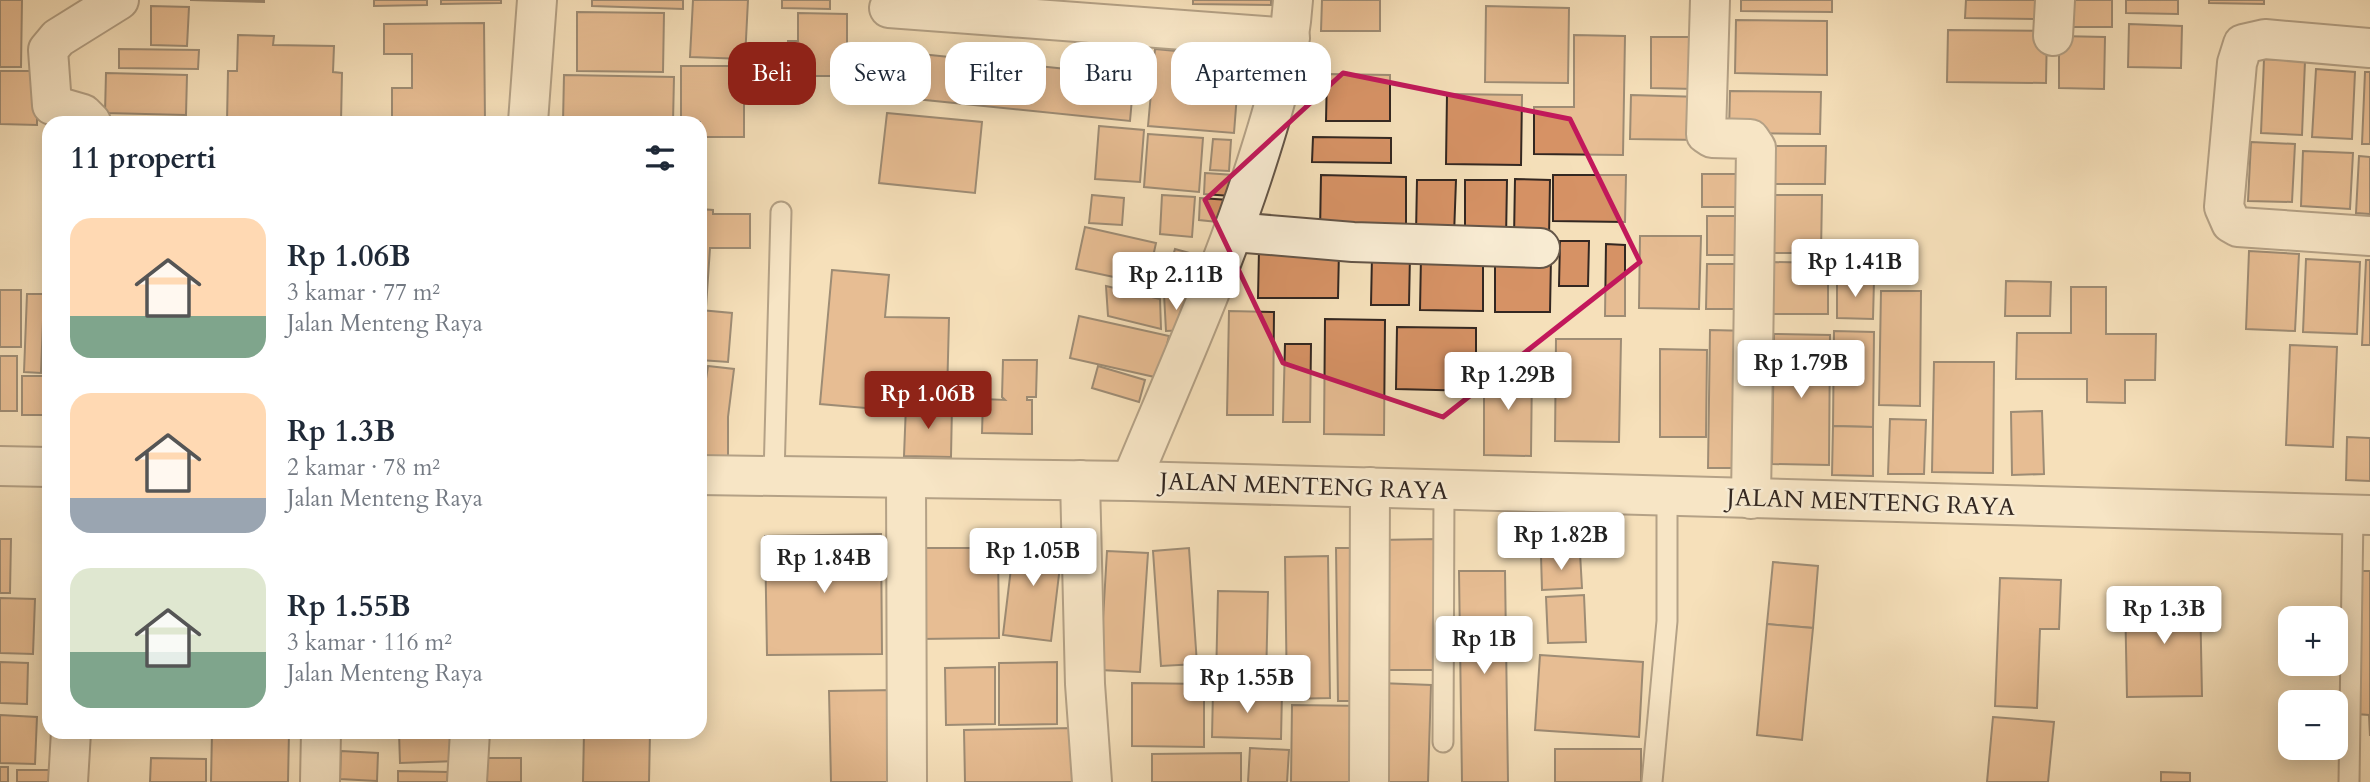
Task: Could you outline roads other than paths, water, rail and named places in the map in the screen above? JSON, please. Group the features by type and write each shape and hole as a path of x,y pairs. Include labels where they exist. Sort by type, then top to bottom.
{"street":[{"path":"85,116 52,105 48,50 58,38 119,0"},
{"path":"528,116 537,0"},
{"path":"1131,481 1234,232 1272,117 1290,38 1293,0"},
{"path":"1710,0 1706,134 1712,138 1750,139 1756,148 1751,499"},
{"path":"889,8 1290,38"},
{"path":"2370,48 2265,38 2243,44 2237,63 2224,208 2231,223 2238,227 2370,236"},
{"path":"1234,232 1353,242 1540,248"},
{"path":"0,466 42,467"},
{"name":"JALAN MENTENG RAYA","path":"707,475 1131,481 2362,515"},
{"path":"906,478 907,782"},
{"path":"1080,480 1085,684 1092,782"},
{"path":"1369,782 1370,487"},
{"path":"68,782 71,739"},
{"path":"320,782 321,739"},
{"path":"467,782 470,739"}],"lane":[{"path":"774,476 781,212"},
{"path":"1443,742 1444,490"},
{"path":"1652,782 1667,621 1667,496"},
{"path":"2349,782 2362,515"}]}
